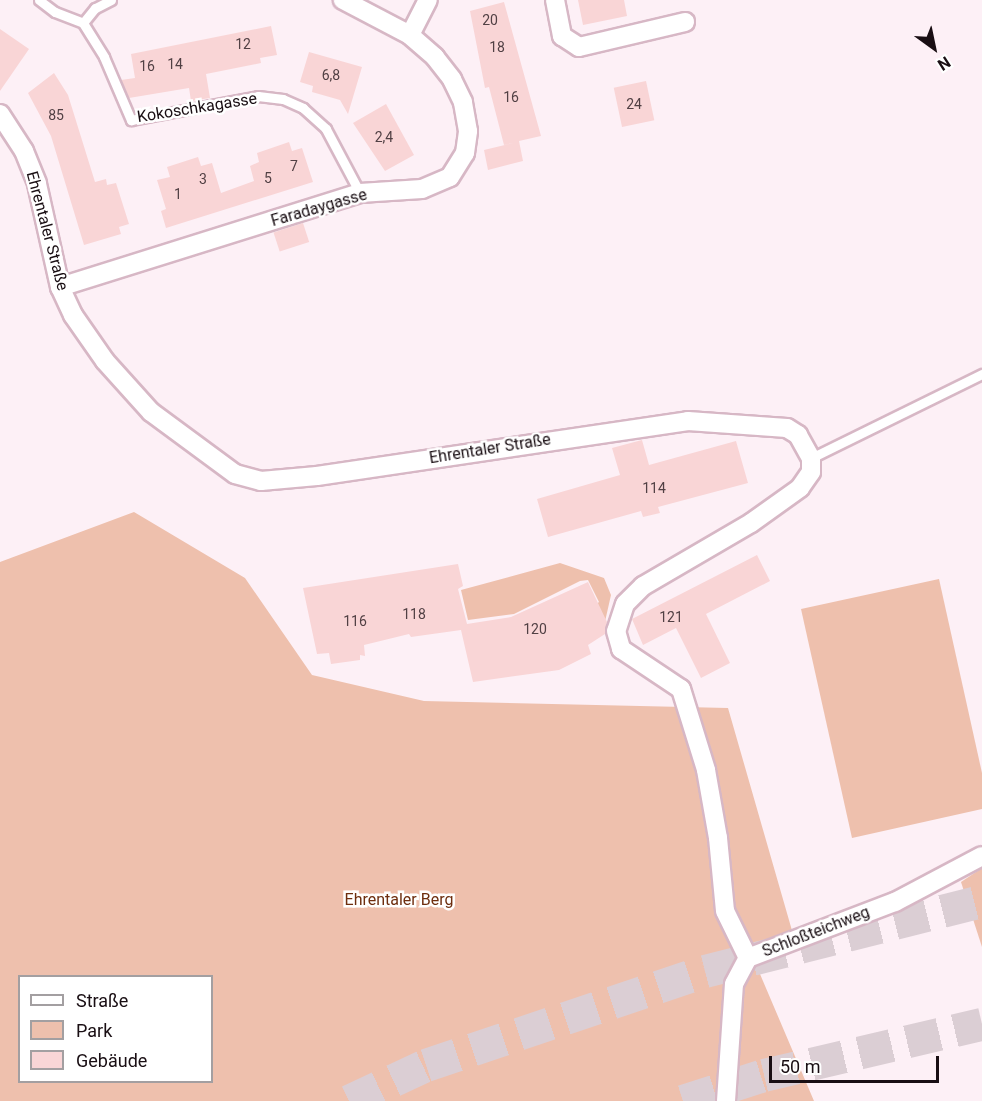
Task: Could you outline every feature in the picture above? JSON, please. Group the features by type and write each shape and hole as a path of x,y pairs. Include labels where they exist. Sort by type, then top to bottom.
{"street":[{"name":"Faradaygasse","path":"60,287 360,193 422,189 450,177 465,153 468,131 463,102 435,57 410,35 343,0"},
{"path":"410,35 428,0"},
{"path":"555,0 562,36 579,47 685,22"},
{"name":"Ehrentaler Straße","path":"0,114 24,151 37,184 60,287 73,315 105,361 151,412 235,474 261,481 688,421 787,428 807,446 811,458"},
{"path":"748,958 725,911 718,838 706,770 681,689 621,649 616,631 625,603 643,586 787,501 811,472 811,458"},
{"name":"Schloßteichweg","path":"726,1101 734,984 748,958 895,902 982,856"}],"lane":[{"path":"39,0 55,12 83,23 95,8 111,0"},
{"name":"Kokoschkagasse","path":"83,23 104,57 131,120 258,96 284,99 303,108 326,129 360,193"},
{"path":"811,458 982,374"}],"green space":[{"name":"Ehrentaler Berg","path":"134,512 245,578 312,675 424,701 728,708 793,934 760,974 814,1101 0,1101 0,562"},
{"path":"560,563 604,578 611,595 604,626 594,606 599,602 588,580 580,581 514,614 468,620 461,590"},
{"path":"939,579 982,773 982,809 852,838 801,609"},
{"path":"982,868 982,947 961,882"}],"building":[{"path":"578,0 624,0 627,16 583,25"},
{"path":"504,2 541,136 519,141 523,161 488,170 484,150 513,143 504,145 489,87 485,88 470,11"},
{"path":"271,26 277,55 260,58 261,63 206,74 210,98 191,101 189,88 129,98 121,80 135,78 131,54"},
{"path":"0,29 29,49 0,91"},
{"path":"309,52 362,67 348,114 340,100 312,92 313,86 300,82"},
{"path":"54,73 68,95 95,182 106,179 107,185 116,183 129,224 119,227 121,234 84,245 51,136 28,93"},
{"path":"646,81 654,120 622,127 614,88"},
{"path":"386,104 414,155 385,171 353,123"},
{"path":"289,142 292,151 302,148 313,182 166,228 161,211 166,209 157,180 170,177 167,167 198,157 201,166 212,163 221,193 254,181 250,166 259,162 257,153"},
{"path":"303,223 309,242 280,252 274,233"},
{"path":"642,440 649,465 736,441 748,483 658,507 660,513 643,517 641,511 548,537 537,499 620,475 612,448"},
{"path":"757,555 770,581 706,614 730,663 701,678 676,628 643,645 632,619"},
{"path":"458,564 463,586 458,589 467,624 511,617 588,582 607,622 605,634 588,645 591,654 559,670 473,682 461,630 411,637 409,634 364,645 365,656 360,655 360,660 331,664 329,653 317,654 303,588"}],"tunnel":[{"path":"349,1101 426,1065 705,971 982,901"},
{"path":"683,1101 764,1075 982,1024"}]}
